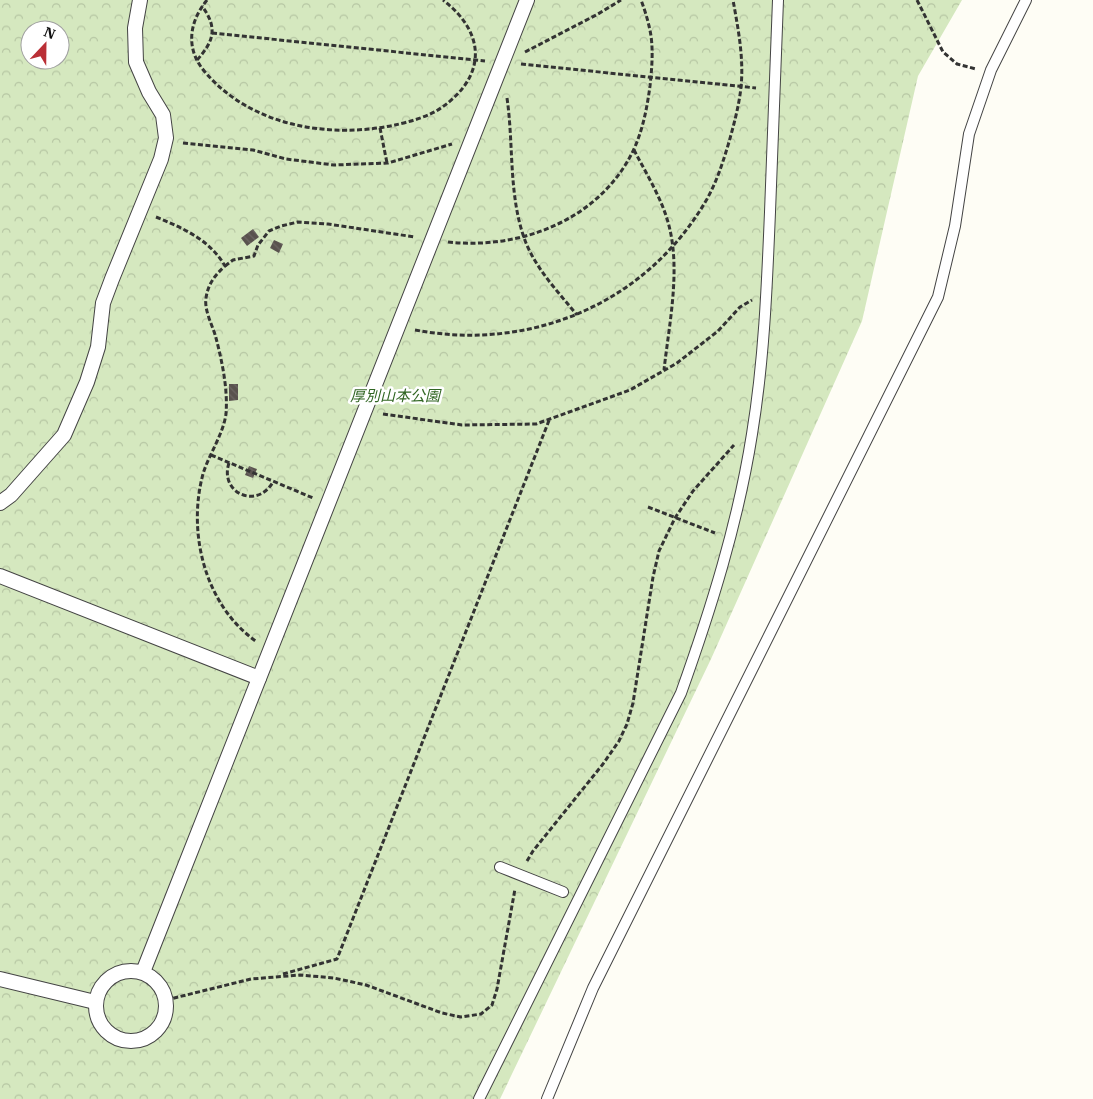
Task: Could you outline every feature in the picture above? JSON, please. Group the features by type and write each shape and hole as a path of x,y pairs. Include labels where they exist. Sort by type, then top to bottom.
{"street":[{"path":"0,503 11,495 64,435 87,382 98,347 103,303 161,159 165,141 163,115 149,92 136,62 135,28 140,0"},
{"path":"143,972 526,0"},
{"path":"0,576 259,678"},
{"path":"121,971 143,972 151,976 163,991 166,1000 164,1018 158,1028 140,1040 118,1039 103,1028 98,1020 95,1002 97,992 103,983 121,971"},
{"path":"0,979 95,1002"}],"lane":[{"path":"479,1099 681,693 704,628 738,510 754,423 762,350 778,0"},
{"path":"547,1099 593,988 938,297 955,226 969,134 990,70 1026,0"},
{"path":"500,867 564,892"}],"path":[{"path":"207,0 198,10 192,27 192,42 198,65 218,88 242,105 276,120 300,126 338,130 370,130 407,123 441,109 468,83 475,60 475,42 453,8 443,0"},
{"path":"532,49 621,0"},
{"path":"270,650 254,640 237,624 223,606 204,568 200,551 198,511 203,474 226,414 220,353 206,300 209,286 214,276 233,260 254,256 258,245 269,232 281,226 298,222 328,224 470,245 506,242 524,238 572,216 597,198 618,176 633,150 642,128 648,104 652,60 650,27 641,0"},
{"path":"398,325 436,334 478,336 510,333 550,324 577,315 605,302 638,279 673,246 686,231 707,198 721,168 736,119 741,86 741,55 733,0"},
{"path":"917,0 943,52 957,64 975,69 990,70"},
{"path":"197,61 209,47 212,33 211,18 202,6"},
{"path":"212,33 756,88"},
{"path":"510,120 515,203 524,238 537,263 577,315"},
{"path":"380,128 387,163"},
{"path":"165,141 253,150 286,160 334,165 387,163 474,135"},
{"path":"633,150 663,208 673,246 675,274 664,371"},
{"path":"140,211 176,226 205,242 219,256 225,266"},
{"path":"365,410 387,415 462,425 536,424 630,390 664,371 718,331 740,307 766,293"},
{"path":"275,977 337,959 550,418"},
{"path":"166,1000 252,979 300,975 334,978 366,985 442,1013 461,1017 481,1014 492,1005 497,989 513,896 520,875 533,851 603,764 619,741 627,724 633,703 659,551 675,518 692,491 754,423"},
{"path":"210,455 328,504"},
{"path":"230,463 227,475 228,481 242,495 249,497 261,495 266,492 273,482"},
{"path":"648,507 730,537"}],"green space":[{"name":"厚別山本公園","path":"0,0 962,0 918,76 862,321 711,659 500,1099 0,1099"}],"building":[{"path":"253,229 259,237 247,246 241,238"},
{"path":"274,240 283,244 279,253 270,248"},
{"path":"229,384 238,384 238,400 229,401"},
{"path":"249,466 257,469 253,478 245,475"}]}
